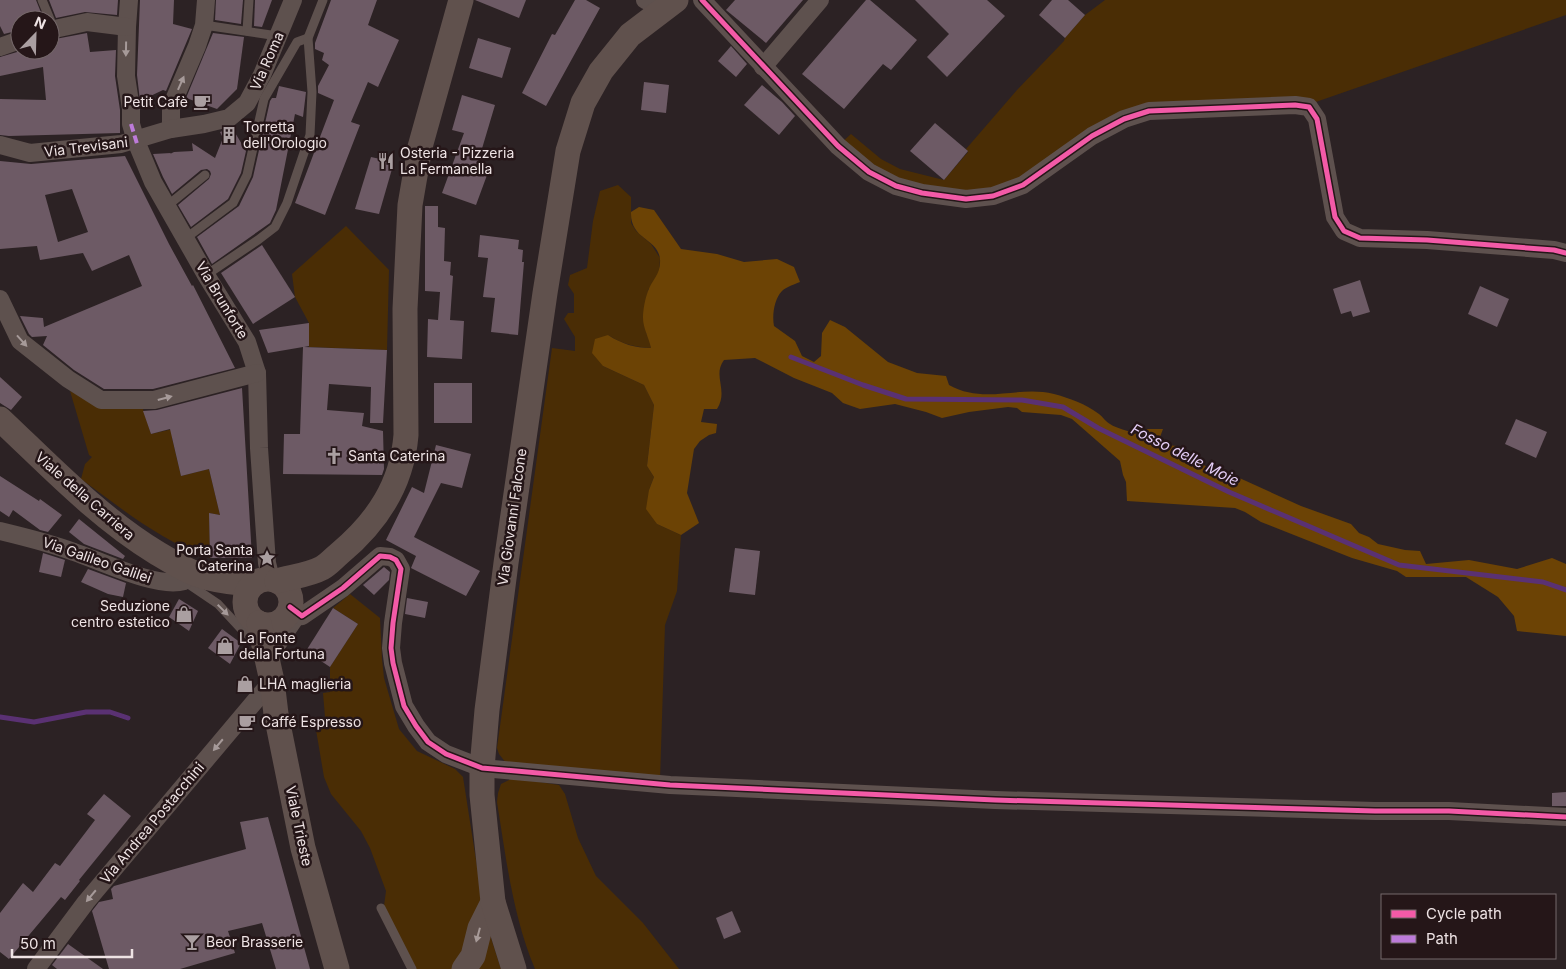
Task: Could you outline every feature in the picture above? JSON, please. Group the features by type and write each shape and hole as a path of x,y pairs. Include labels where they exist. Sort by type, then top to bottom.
{"main road":[{"path":"274,602 322,568 350,544 367,527 393,490 404,454 406,435 405,309 410,205 420,147 461,0"},
{"name":"Via Giovanni Falcone","path":"514,969 493,902 482,795 482,768 487,710 506,563 545,293 568,151 583,102 601,71 630,35 661,3"},
{"name":"Viale della Carriera","path":"0,419 81,495 138,542 193,576 231,582 274,602"},
{"name":"Viale Trieste","path":"274,602 270,652 276,714 303,848 337,969"},
{"path":"464,969 472,956 480,928 493,902"}],"street":[{"name":"Via Brunforte","path":"129,0 126,27 126,76 135,137 153,182 247,342 257,373 259,448 267,563 274,602"},
{"path":"171,129 171,107 204,25 206,0"},
{"name":"Via Roma","path":"171,129 229,118 247,103 262,75 293,0"},
{"path":"702,0 838,146 869,172 896,186 922,193 966,199 993,196 1023,185 1092,136 1124,118 1149,111 1184,108 1295,105 1309,107 1318,119 1335,217 1344,231 1360,238 1427,240 1554,250 1566,253"},
{"path":"763,67 820,0"},
{"path":"60,28 87,22 126,27"},
{"name":"Via Trevisani","path":"0,145 30,153 121,144 135,137 171,129"},
{"path":"0,299 20,341 68,379 101,400 154,400 257,373"},
{"name":"Via Galileo Galilei","path":"0,530 38,540 156,580 178,583 193,576"},
{"path":"274,602 344,588 380,556 396,560 401,569 392,623 391,648 404,706 428,742 446,754 482,768 670,785 975,799 1566,817"},
{"name":"Via Andrea Postacchini","path":"36,969 86,902 272,680"}],"lane":[{"path":"247,31 249,0"},
{"path":"206,275 258,240 275,226 287,203 310,135 312,92 308,38 323,0"},
{"path":"204,25 278,36"},
{"path":"186,238 233,203 247,175 264,99 297,42 308,38"},
{"path":"167,206 205,176"},
{"path":"193,576 243,631 270,652"},
{"path":"270,652 274,602"},
{"path":"381,908 412,969"}],"shaded area":[{"path":"1105,0 1566,0 1566,15 1310,104 1179,101 992,193 896,183 840,144 851,134 881,159 900,169 944,180 968,152 966,149 1017,90 1064,41 1085,15"},
{"path":"618,185 631,197 631,223 636,231 651,244 660,258 659,274 648,290 646,333 650,339 651,348 639,347 618,341 608,335 603,366 644,385 654,405 647,466 654,477 649,490 657,524 681,535 677,591 665,625 660,780 506,763 497,748 552,348 575,351 575,337 564,319 568,313 574,313 574,294 568,285 570,275 587,268 593,221 600,191"},
{"path":"639,207 654,210 681,249 717,254 744,262 777,259 794,267 800,282 786,288 779,294 774,308 774,326 795,341 802,356 814,362 821,356 822,333 830,320 845,327 888,362 917,373 946,376 949,385 962,391 976,394 1041,392 1054,394 1083,404 1094,410 1113,426 1135,434 1145,429 1163,429 1160,437 1163,445 1178,446 1196,462 1218,474 1235,476 1301,506 1351,524 1359,533 1369,537 1378,544 1420,551 1426,564 1469,560 1517,569 1552,558 1566,564 1566,636 1517,631 1514,616 1498,597 1466,577 1406,577 1397,571 1352,558 1261,522 1235,508 1127,501 1126,482 1120,461 1072,419 1061,415 1022,412 1017,408 1008,407 942,418 895,404 860,409 843,403 832,393 794,378 755,358 724,360 720,372 720,402 717,409 704,409 701,422 717,424 716,433 700,441 694,449 687,493 699,523 681,535 657,524 646,509 649,490 654,477 647,466 654,405 644,385 603,366 592,353 595,339 608,335 629,345 651,348 644,326 643,312 648,291 658,273 660,259 658,252 639,234 632,221 631,212"},
{"path":"346,226 389,270 387,350 309,347 309,323 295,297 292,274"},
{"path":"70,391 98,404 143,409 151,434 208,421 172,438 181,476 209,469 220,515 209,513 210,558 175,543 158,533 81,479 85,464 92,457 89,455"},
{"path":"350,594 380,618 384,678 399,729 417,751 455,769 463,777 481,892 478,917 461,969 416,969 384,906 386,891 370,848 361,831 331,794 324,777 314,718 325,717 323,693 330,692 330,667 358,624 333,608"},
{"path":"513,778 559,785 565,794 578,838 596,876 643,923 679,969 535,969 527,949 516,908 497,802 501,784"},
{"path":"490,935 501,969 475,969"}],"building":[{"path":"0,0 36,0 40,10 10,10 10,32 4,34 0,26"},
{"path":"49,0 118,0 117,15 85,12 60,17 60,10 53,10"},
{"path":"140,0 174,0 173,24 192,29 166,91 163,90 140,101 137,75"},
{"path":"216,0 243,0 241,24 215,20"},
{"path":"255,0 272,0 262,27 254,26"},
{"path":"331,0 377,0 368,25 399,40 378,87 368,82 351,122 360,125 325,215 295,203 334,100 318,93 318,86 329,65 322,60 324,53 315,49 315,43"},
{"path":"475,0 526,0 519,18"},
{"path":"575,0 586,0 600,8 546,106 522,93 552,34 555,35"},
{"path":"735,0 803,0 766,43 726,10"},
{"path":"866,0 870,0 917,40 891,70 883,64 844,109 802,74"},
{"path":"915,0 987,0 1005,16 947,77 927,57 949,34"},
{"path":"1052,0 1068,0 1085,15 1065,38 1039,15"},
{"path":"87,33 90,52 116,50 115,76 120,110 120,133 0,135 0,99 46,100 43,67 0,76 0,57 10,54 10,60 60,60 60,38"},
{"path":"213,33 244,37 237,89 217,109 186,98"},
{"path":"478,38 511,48 502,78 469,68"},
{"path":"731,46 747,64 736,77 718,61"},
{"path":"644,82 669,85 666,113 641,110"},
{"path":"762,85 795,116 779,135 744,105"},
{"path":"279,86 306,92 303,117 295,114 276,210 270,223 212,264 197,237 239,206 253,177 270,101 272,98 276,98"},
{"path":"462,95 495,105 478,162 490,167 476,205 442,193 464,133 452,130"},
{"path":"935,123 968,151 944,180 910,151"},
{"path":"229,129 234,131 246,151 241,173 228,199 191,227 178,205 209,179 210,171 207,169 201,170 172,194 153,154 193,151 192,143 215,158 223,138 220,132"},
{"path":"125,156 235,368 153,389 104,389 74,370 43,345 47,336 32,337 29,334 20,316 43,318 44,327 142,286 129,255 92,271 83,253 40,260 37,246 0,249 0,161 31,164","holes":["72,189 88,232 58,242 45,195"]},
{"path":"371,157 394,162 379,214 355,209"},
{"path":"425,206 438,206 438,227 445,228 444,261 451,262 450,275 453,276 450,320 464,321 462,359 427,357 428,319 438,320 440,292 425,291"},
{"path":"480,235 519,240 518,249 523,250 522,262 524,262 518,335 491,332 495,298 483,297 488,258 478,257"},
{"path":"262,245 295,297 253,324 221,273"},
{"path":"1360,280 1370,312 1353,317 1351,311 1341,314 1333,289"},
{"path":"1480,286 1509,299 1497,327 1468,314"},
{"path":"309,323 309,346 304,347 387,350 383,423 370,423 371,387 329,384 327,410 364,413 362,426 383,431 384,469 382,475 283,474 284,434 300,434 303,347 268,353 259,330"},
{"path":"0,377 22,397 11,410 0,403"},
{"path":"434,383 472,383 472,423 434,423"},
{"path":"242,388 252,558 210,558 209,513 220,515 209,469 181,476 170,429 151,434 143,411 157,410"},
{"path":"1516,419 1547,432 1536,458 1505,444"},
{"path":"436,445 471,454 462,488 441,483 414,537 480,571 466,596 411,568 416,556 386,540 412,487 424,493"},
{"path":"0,476 39,501 40,499 62,515 48,532 40,530 13,510 9,517 0,511"},
{"path":"79,519 125,556 123,559 84,544 69,532"},
{"path":"735,548 760,551 755,595 729,592"},
{"path":"43,553 65,560 61,577 39,572"},
{"path":"384,567 390,572 389,580 374,595 363,585"},
{"path":"88,569 126,583 123,597 108,594 81,582"},
{"path":"407,598 428,602 425,618 405,614"},
{"name":"Seduzione centro estetico","path":"179,599 198,611 189,631 169,617"},
{"path":"333,608 358,624 330,667 306,651"},
{"name":"La Fonte della Fortuna","path":"222,629 241,643 230,664 208,648"},
{"path":"1566,792 1566,806 1552,806 1552,793"},
{"path":"104,794 131,816 65,900 61,897 9,959 0,952 0,913 23,883 33,892 55,863 60,866 95,820 87,814"},
{"path":"268,817 310,969 276,969 262,923 228,931 235,953 180,969 109,969 92,911 99,902 113,899 111,889 114,886 246,849 240,822"},
{"path":"732,911 741,932 724,939 716,918"},
{"path":"68,944 103,969 57,969 52,965"}],"waterway":[{"name":"Fosso delle Moie","path":"791,357 863,385 906,399 1022,400 1063,407 1098,428 1229,492 1399,565 1543,582 1566,590"},
{"path":"0,717 34,722 86,712 110,712 128,718"}],"marked path":[{"path":"131,124 138,147"}],"cycle path":[{"path":"702,0 838,146 869,172 896,186 922,193 966,199 993,196 1023,185 1092,136 1124,119 1149,111 1295,105 1309,107 1317,119 1335,217 1344,231 1360,238 1427,240 1554,250 1566,253"},
{"path":"290,607 302,616 343,588 380,556 396,560 401,569 391,648 404,706 428,742 446,754 482,768 670,785 995,800 1375,811 1449,811 1566,817"}],"place":[{"name":"Petit Cafè","path":"202,102"},
{"name":"Torretta dell'Orologio","path":"229,135"},
{"name":"Osteria - Pizzeria La Fermanella","path":"386,161"},
{"name":"Santa Caterina","path":"334,456"},
{"name":"Porta Santa Caterina","path":"267,558"},
{"name":"Seduzione centro estetico","path":"184,614"},
{"name":"La Fonte della Fortuna","path":"225,646"},
{"name":"LHA maglieria","path":"245,684"},
{"name":"Caffé Espresso","path":"247,722"},
{"name":"Beor Brasserie","path":"192,942"}]}
